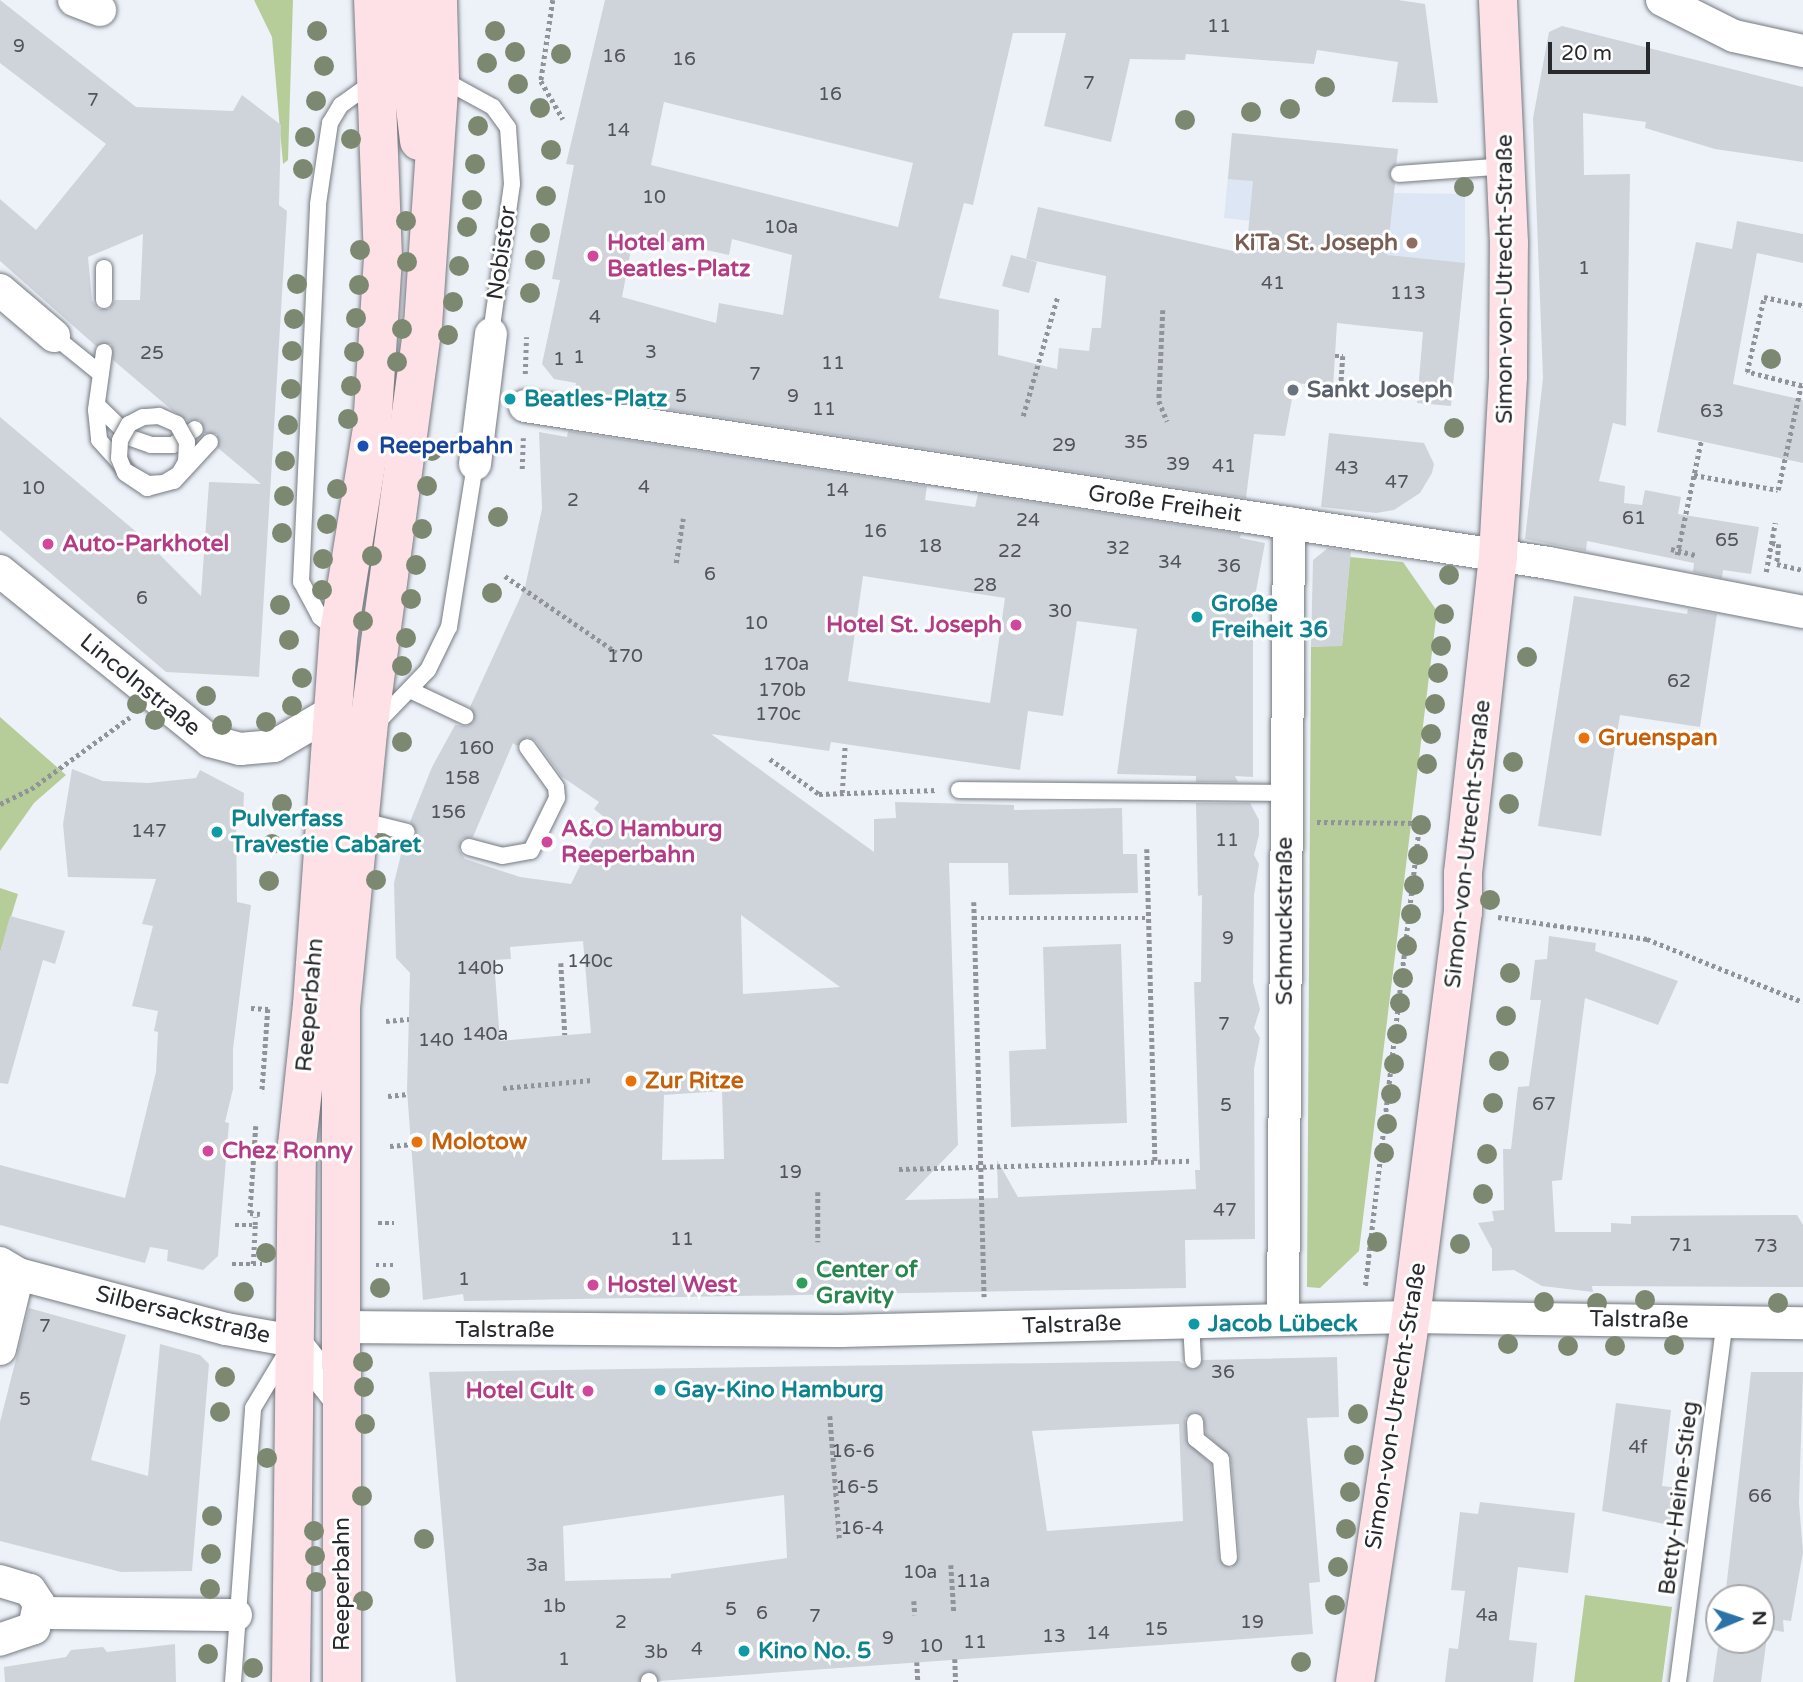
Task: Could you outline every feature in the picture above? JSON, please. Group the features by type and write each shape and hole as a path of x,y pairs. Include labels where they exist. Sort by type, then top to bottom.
{"main road":[{"name":"Reeperbahn","path":"291,1682 297,1145 312,1005 339,632 372,428 379,345 383,258 373,0"},
{"path":"402,0 427,90"},
{"path":"427,90 438,0"},
{"path":"427,90 459,0"},
{"name":"Simon-von-Utrecht-Straße","path":"1355,1682 1411,1317 1463,912 1462,873 1498,556 1508,376 1507,166 1497,0"},
{"path":"378,79 402,88 427,90"},
{"name":"Reeperbahn","path":"342,1682 341,1008 368,732 405,480 430,219 427,90"}],"street":[{"path":"1662,0 1734,36 1803,51"},
{"path":"0,289 54,336"},
{"name":"Nobistor","path":"475,464 491,334"},
{"name":"Große Freiheit","path":"525,406 1498,556 1803,612"},
{"name":"Schmuckstraße","path":"1283,1320 1289,523"},
{"name":"Lincolnstraße","path":"0,571 149,695 210,741 240,749 285,742 332,712"},
{"path":"0,1349 9,1268"},
{"name":"Silbersackstraße","path":"9,1268 226,1329 294,1341 342,1402"},
{"name":"Talstraße","path":"341,1328 841,1331 1411,1317 1803,1323"},
{"path":"0,1581 30,1590 37,1597 39,1613 27,1632 0,1640"},
{"path":"39,1613 236,1615"}],"lane":[{"path":"339,632 320,617 301,582 318,204 330,123 351,96 378,79"},
{"name":"Nobistor","path":"427,90 493,107 509,128 512,184 491,334"},
{"path":"1399,174 1507,166"},
{"path":"104,268 104,300"},
{"path":"54,336 101,374"},
{"path":"104,352 97,405 99,440 127,472 148,484 164,483 179,474 186,462 187,442 177,424 159,416 143,417 129,424 120,440 119,458 125,473 147,488 174,481 210,442"},
{"path":"97,405 131,438 151,445 173,445 195,429"},
{"path":"368,732 412,691 440,648 456,603 475,464"},
{"path":"412,691 465,716"},
{"path":"469,847 502,856 525,856 531,851 557,798 556,787 527,747"},
{"path":"959,790 1286,807"},
{"path":"359,820 407,832"},
{"name":"Betty-Heine-Stieg","path":"1678,1682 1725,1321"},
{"path":"1191,1322 1193,1360"},
{"path":"233,1682 253,1408 294,1341"},
{"path":"1195,1422 1196,1439 1221,1459 1229,1558"}],"path":[{"path":"553,0 541,81 563,119"},
{"path":"1694,475 1777,490 1802,386 1746,372 1764,297 1803,305"},
{"path":"1023,416 1057,298"},
{"path":"1163,310 1159,401 1167,421"},
{"path":"525,406 526,332"},
{"path":"1335,356 1343,356 1341,386"},
{"path":"1676,560 1701,441"},
{"path":"676,562 683,519"},
{"path":"1769,562 1775,523"},
{"path":"1772,543 1779,544 1777,564 1803,570"},
{"path":"1671,549 1695,555"},
{"path":"505,576 616,652"},
{"path":"0,804 68,764 130,718 149,695"},
{"path":"842,793 845,744"},
{"path":"770,760 819,794 940,790"},
{"path":"1286,807 1420,823 1360,1320"},
{"path":"1147,849 1155,1162"},
{"path":"974,902 985,1328"},
{"path":"1463,912 1647,939 1803,1002"},
{"path":"974,918 1149,918"},
{"path":"561,963 565,1035"},
{"path":"251,1008 268,1009 262,1093"},
{"path":"386,1021 409,1019"},
{"path":"503,1088 593,1080"},
{"path":"388,1096 408,1094"},
{"path":"253,1264 256,1126"},
{"path":"390,1146 411,1144"},
{"path":"899,1169 1191,1161"},
{"path":"818,1192 818,1242"},
{"path":"376,1214 377,1223 394,1223"},
{"path":"235,1225 255,1225"},
{"path":"232,1264 273,1264"},
{"path":"830,1416 840,1542"},
{"path":"951,1565 954,1614"},
{"path":"914,1601 915,1615"},
{"path":"955,1659 956,1682"},
{"path":"917,1662 918,1682"}],"shaded area":[{"name":"KiTa St. Joseph","path":"1232,133 1398,149 1394,193 1465,194 1465,263 1458,335 1352,325 1361,233 1224,218"}],"green space":[{"path":"254,0 293,0 288,160 283,164 272,37"},
{"path":"1350,557 1403,562 1437,611 1359,1251 1320,1288 1307,1287 1311,647 1342,645"},
{"path":"0,717 66,775 34,803 0,851"},
{"path":"0,888 18,894 0,953"},
{"path":"1585,1595 1672,1607 1662,1682 1574,1682"}],"building":[{"path":"0,0 136,107 233,111 242,95 281,125 279,205 287,211 259,677 166,672 0,530 0,417 140,535 201,596 209,482 261,484 218,448 217,434 204,433 200,420 188,421 173,411 113,360 111,344 96,346 0,261 0,199 36,230 106,144 0,63","holes":["143,234 140,300 115,300 109,309 98,309 92,300 88,257"]},
{"path":"605,0 1398,0 1425,4 1438,103 1392,102 1398,62 1317,50 1314,64 1186,54 1185,60 1130,59 1111,142 1044,126 1066,33 1013,33 973,205 964,203 939,298 999,310 998,355 1057,369 1059,348 1089,351 1092,328 1101,328 1106,276 1026,259 1038,207 1246,254 1253,181 1228,179 1232,133 1398,149 1396,164 1389,174 1395,183 1387,255 1465,263 1451,406 1417,403 1423,332 1337,323 1333,387 1295,383 1285,436 1254,434 1246,498 574,395 576,383 554,379 542,364 560,280 552,279 574,165 566,164","holes":["664,102 913,163 898,227 651,165","634,234 729,255 732,239 792,255 783,315 719,303 716,323 622,297"]},
{"path":"1562,26 1803,87 1803,162 1715,149 1645,128 1646,122 1583,113 1584,175 1630,174 1626,426 1613,423 1599,481 1625,486 1624,503 1642,505 1645,490 1681,497 1678,514 1759,527 1751,574 1723,570 1722,578 1693,572 1694,563 1587,541 1586,551 1525,539 1543,378 1533,118 1549,32"},
{"path":"1737,221 1803,234 1803,263 1757,253 1733,384 1803,400 1803,463 1657,432 1696,242 1732,249"},
{"path":"1011,255 1037,262 1029,293 1002,286"},
{"path":"568,431 927,486 925,500 975,507 978,494 1241,534 1240,538 1265,543 1253,607 1253,777 1235,776 1238,782 1196,782 1196,776 1117,774 1137,629 1077,621 1063,716 1028,711 1020,770 831,742 829,751 711,734 874,852 874,819 896,818 895,802 1014,805 1014,810 1122,808 1123,854 1137,854 1138,893 1009,895 1008,863 949,863 958,1145 905,1200 998,1198 997,1160 1018,1197 1196,1189 1195,1170 1200,1170 1194,982 1201,982 1202,895 1198,896 1196,803 1250,803 1259,820 1259,835 1254,855 1259,864 1254,895 1253,982 1260,1009 1254,1028 1260,1038 1254,1069 1255,1239 1185,1240 1186,1288 464,1301 463,1294 423,1300 407,1091 410,973 396,958 394,883 404,842 417,835 410,822 432,767 455,725 467,726 474,721 470,707 525,587 542,509 539,432 567,437","holes":["863,576 1005,598 990,703 848,681","527,737 536,741 561,776 599,802 594,809 604,817 571,884 520,877 465,859 459,850 462,839 473,837 513,743 517,746","741,915 840,987 743,994","583,941 591,1033 500,1041 494,960 511,959 510,947","722,1091 724,1159 662,1160 664,1095"]},
{"path":"1329,433 1424,443 1434,464 1432,473 1420,493 1394,510 1376,513 1321,507"},
{"path":"1328,548 1351,551 1342,646 1311,647 1313,560"},
{"name":"Gruenspan","path":"1574,596 1687,614 1688,609 1717,614 1700,727 1620,715 1601,836 1538,826"},
{"path":"72,769 103,781 148,783 196,778 200,770 244,793 243,817 236,820 237,902 251,905 233,1049 233,1089 225,1122 229,1123 218,1256 203,1270 167,1261 168,1250 150,1247 145,1263 0,1225 0,1165 125,1198 156,1072 158,1032 154,1031 158,1011 132,1006 153,926 142,924 156,879 68,877 63,824"},
{"path":"10,916 65,931 55,964 43,960 8,1084 0,1083 0,953"},
{"path":"1549,936 1596,943 1595,951 1678,981 1658,1025 1585,998 1562,1180 1552,1181 1555,1232 1611,1232 1611,1223 1631,1224 1631,1216 1797,1215 1803,1225 1803,1287 1592,1286 1593,1292 1542,1286 1514,1270 1492,1271 1492,1249 1478,1223 1494,1221 1492,1211 1504,1210 1503,1149 1511,1149 1518,1087 1529,1086 1541,1000 1530,1000 1535,960 1547,959"},
{"path":"1121,944 1127,1123 1011,1127 1009,1051 1046,1049 1043,947"},
{"path":"29,1308 126,1335 91,1460 148,1476 160,1344 200,1355 209,1364 192,1571 121,1572 0,1541 0,1422"},
{"path":"1337,1357 1339,1417 1307,1418 1320,1582 1309,1583 1313,1634 659,1681 648,1671 639,1682 456,1682 429,1372 1179,1361 1193,1370 1203,1360","holes":["1194,1412 1203,1416 1206,1434 1231,1458 1239,1557 1231,1568 1219,1559 1211,1464 1186,1440 1185,1418","1179,1424 1183,1521 1047,1531 1032,1431","784,1495 787,1558 671,1574 671,1578 565,1581 563,1526"]},
{"path":"1751,1372 1803,1372 1799,1503 1803,1552 1791,1621 1783,1620 1784,1632 1775,1630 1775,1584 1727,1584"},
{"path":"1616,1403 1671,1410 1662,1486 1678,1488 1674,1526 1602,1511"},
{"path":"1480,1502 1575,1513 1568,1573 1518,1567 1509,1640 1537,1643 1533,1682 1445,1682 1449,1648 1458,1649 1465,1591 1451,1590 1460,1512 1478,1514"},
{"path":"175,1644 176,1682 5,1682 4,1667 66,1657 71,1650 103,1647 107,1652"},
{"path":"1717,1654 1765,1654 1761,1682 1713,1682"}],"place":[{"name":"KiTa St. Joseph","path":"1412,243"},
{"name":"Hotel am Beatles-Platz","path":"593,256"},
{"name":"Sankt Joseph","path":"1293,390"},
{"name":"Beatles-Platz","path":"510,399"},
{"name":"Reeperbahn","path":"363,446"},
{"name":"Auto-Parkhotel","path":"48,544"},
{"name":"Große Freiheit 36","path":"1197,617"},
{"name":"Hotel St. Joseph","path":"1016,625"},
{"name":"Gruenspan","path":"1584,738"},
{"name":"Pulverfass Travestie Cabaret","path":"217,832"},
{"name":"A&O Hamburg Reeperbahn","path":"547,842"},
{"name":"Zur Ritze","path":"631,1081"},
{"name":"Molotow","path":"417,1142"},
{"name":"Chez Ronny","path":"208,1151"},
{"name":"Center of Gravity","path":"802,1283"},
{"name":"Hostel West","path":"593,1285"},
{"name":"Jacob Lübeck","path":"1194,1324"},
{"name":"Gay-Kino Hamburg","path":"660,1390"},
{"name":"Hotel Cult","path":"588,1391"},
{"name":"Kino No. 5","path":"744,1651"}]}
